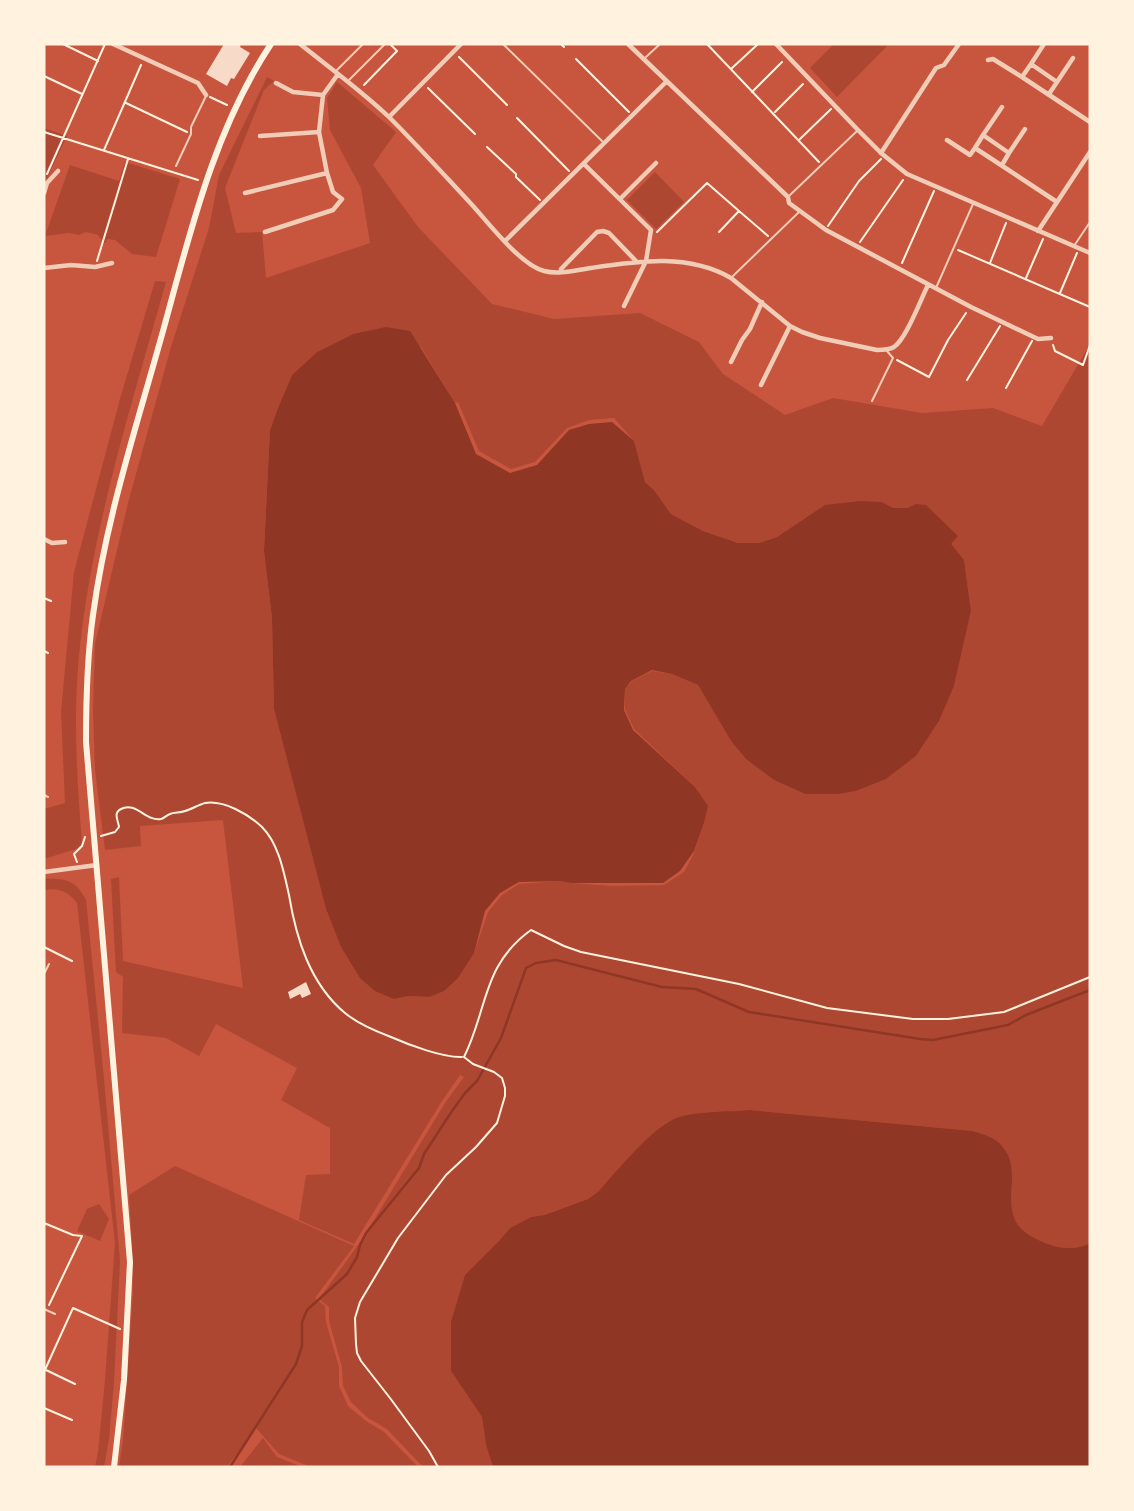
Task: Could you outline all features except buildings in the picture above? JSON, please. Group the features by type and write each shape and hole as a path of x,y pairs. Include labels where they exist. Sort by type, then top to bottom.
{"main road":[{"path":"114,1467 124,1380 130,1262 86,742 91,626 99,575 120,485 206,182 234,110 271,44"}],"street":[{"path":"113,44 198,83 206,95"},
{"path":"300,44 388,117 505,241 526,261 544,271 561,272 637,261 700,265 731,278 790,326 820,338 877,350 886,350 902,339 928,285"},
{"path":"388,117 461,44"},
{"path":"628,44 788,197 789,203 826,230 1002,322 1038,339 1051,338"},
{"path":"776,44 858,130 907,174 1090,253"},
{"path":"883,154 936,68 944,65 959,44"},
{"path":"1022,77 1044,44"},
{"path":"1049,94 1073,58"},
{"path":"988,60 993,59 1090,122"},
{"path":"1031,64 1057,82"},
{"path":"265,232 333,210 342,199 333,192 319,132 323,95 337,73"},
{"path":"505,241 667,82"},
{"path":"276,83 293,92 323,95"},
{"path":"947,140 970,156 1002,107"},
{"path":"1002,165 1025,129"},
{"path":"260,136 319,132"},
{"path":"983,135 1009,153"},
{"path":"975,148 1057,202"},
{"path":"1038,231 1090,152"},
{"path":"620,199 656,163"},
{"path":"583,164 651,230 646,261 624,306"},
{"path":"44,193 47,183 58,171"},
{"path":"245,193 327,173"},
{"path":"561,272 597,232 603,230 637,261"},
{"path":"44,268 71,265 95,267 112,263"},
{"path":"731,362 750,330 762,302"},
{"path":"761,385 790,326"},
{"path":"44,540 52,543 65,542"},
{"path":"44,872 97,865"}],"lane":[{"path":"337,73 363,44"},
{"path":"347,81 385,44"},
{"path":"502,44 604,144"},
{"path":"644,59 660,44"},
{"path":"176,166 206,95"},
{"path":"788,197 858,130"},
{"path":"936,289 973,203"},
{"path":"731,278 800,211"},
{"path":"1076,248 1090,222"},
{"path":"872,401 893,358 886,350"},
{"path":"44,795 48,797"},
{"path":"44,974 49,964"},
{"path":"45,1310 55,1314"}],"path":[{"path":"63,44 99,61"},
{"path":"51,164 105,44"},
{"path":"359,91 397,51 390,44"},
{"path":"561,44 564,47"},
{"path":"707,44 822,165"},
{"path":"711,48 715,44"},
{"path":"731,69 758,44"},
{"path":"453,52 507,105"},
{"path":"752,92 788,56"},
{"path":"103,150 144,58"},
{"path":"576,59 633,115"},
{"path":"44,76 83,94"},
{"path":"773,114 809,79"},
{"path":"423,82 475,134"},
{"path":"206,95 234,110"},
{"path":"125,103 191,134"},
{"path":"799,140 834,105"},
{"path":"517,118 572,174"},
{"path":"44,132 198,180"},
{"path":"487,146 543,204"},
{"path":"826,230 859,181 883,154"},
{"path":"95,267 128,158"},
{"path":"856,246 907,174"},
{"path":"651,238 707,183 771,239"},
{"path":"900,269 936,187"},
{"path":"719,232 739,211"},
{"path":"989,263 1008,219"},
{"path":"1026,279 1045,234"},
{"path":"954,248 1090,307"},
{"path":"1059,293 1076,248"},
{"path":"893,358 929,377 948,340 971,307"},
{"path":"967,380 1002,322"},
{"path":"1006,388 1035,337"},
{"path":"1051,338 1055,351 1083,365 1090,345"},
{"path":"44,598 51,601"},
{"path":"44,651 48,653"},
{"path":"100,836 115,832 119,827 116,815 122,808 130,807 149,818 161,820 171,813 208,803 236,809 268,834 278,855 302,947 315,976 336,1005 363,1025 397,1040 464,1058 502,1078 505,1088 497,1123 446,1175 398,1238 360,1302 355,1318 357,1353 361,1361 439,1467"},
{"path":"75,856 85,837"},
{"path":"464,1058 498,966 513,945 531,930 581,952 726,981 827,1008 913,1019 948,1019 1004,1012 1090,977"},
{"path":"44,947 72,961"},
{"path":"44,1223 82,1236 45,1310"},
{"path":"75,1384 44,1371 73,1308 120,1329"},
{"path":"44,1408 72,1420"}],"shaded area":[{"path":"834,44 889,44 837,97 810,68"},
{"path":"267,77 274,81 264,90 225,188 236,233 262,232 266,278 370,243 361,188 330,130 327,98 337,82 396,132 373,165 418,227 492,304 554,319 640,313 699,342 723,374 785,415 833,398 922,413 993,408 1042,426 1090,344 1090,1243 1075,1248 1058,1247 1036,1239 1020,1228 1011,1204 1012,1169 1007,1153 995,1140 973,1131 750,1110 676,1118 661,1127 588,1199 531,1217 510,1228 499,1241 451,1371 482,1417 486,1445 493,1467 423,1467 387,1429 368,1418 351,1402 343,1386 342,1367 329,1321 329,1307 319,1299 363,1238 445,1103 464,1077 460,1075 442,1101 354,1244 299,1220 306,1175 330,1174 330,1128 281,1100 297,1068 216,1024 199,1056 166,1038 122,1033 123,977 116,972 111,879 119,877 123,961 243,988 223,820 140,826 141,846 105,850 95,770 93,709 95,644 128,503 171,347 209,228 219,175","holes":["353,334 421,347 455,403 458,402 479,451 511,469 535,462 567,428 589,420 614,418 634,441 645,482 671,514 703,531 738,543 759,543 777,537 826,505 882,502 893,508 907,508 916,504 964,560 971,611 954,686 939,721 916,756 886,779 856,791 805,794 774,780 746,759 731,741 698,685 672,674 652,671 632,681 625,689 625,709 634,729 695,787 707,806 693,855 684,872 664,885 612,886 560,881 519,884 502,895 488,912 474,953 429,997 409,996 394,999 341,947 326,909 274,709 272,618 264,551 270,430 292,375 317,352"]},
{"path":"44,128 67,136 44,184"},
{"path":"125,162 180,179 156,257 132,254 115,240 107,239 105,243 98,235 86,232 79,235 69,233 45,236 70,165 119,181"},
{"path":"655,172 684,202 656,229 627,200"},
{"path":"155,281 166,282 114,467 85,609 76,703 82,843 76,849 44,859 44,809 65,803 61,712 74,572"},
{"path":"386,327 410,331 455,403 476,454 510,473 537,465 569,430 589,424 612,422 634,441 645,482 671,514 703,531 738,543 759,543 777,537 825,505 860,501 882,502 893,508 926,505 958,536 951,544 964,560 971,611 954,686 939,721 916,756 886,779 856,791 805,794 774,780 746,759 731,741 698,685 672,674 652,670 631,681 625,689 624,710 633,730 695,787 708,806 694,851 680,871 663,883 519,882 500,893 485,911 474,953 458,978 444,991 429,997 409,996 394,999 375,991 360,978 341,947 326,909 274,709 272,618 264,551 270,430 292,375 317,352 353,334"},
{"path":"44,879 58,879 74,884 86,900 120,1261 114,1383 104,1467 95,1467 105,1380 115,1243 77,903 63,891 44,890"},
{"path":"750,1110 973,1131 1002,1146 1010,1161 1011,1204 1020,1228 1036,1239 1058,1247 1075,1248 1090,1243 1090,1467 493,1467 486,1445 482,1417 451,1371 451,1322 465,1275 510,1228 531,1217 588,1199 599,1191 644,1141 665,1124 682,1116 700,1113"},
{"path":"175,1166 354,1246 315,1298 325,1306 326,1322 339,1367 339,1386 348,1406 384,1432 418,1467 311,1467 279,1454 256,1428 227,1467 119,1467 133,1292 129,1195"},
{"path":"99,1204 109,1219 100,1241 77,1231 87,1209"},
{"path":"263,1438 277,1457 302,1467 240,1467"}],"waterway":[{"path":"230,1467 296,1364 302,1346 302,1322 307,1310 347,1274 366,1233 419,1168 424,1154 452,1111 477,1081 501,1038 526,968 536,963 556,960 662,987 696,989 749,1012 933,1040 1008,1025 1026,1015 1090,990"}]}
